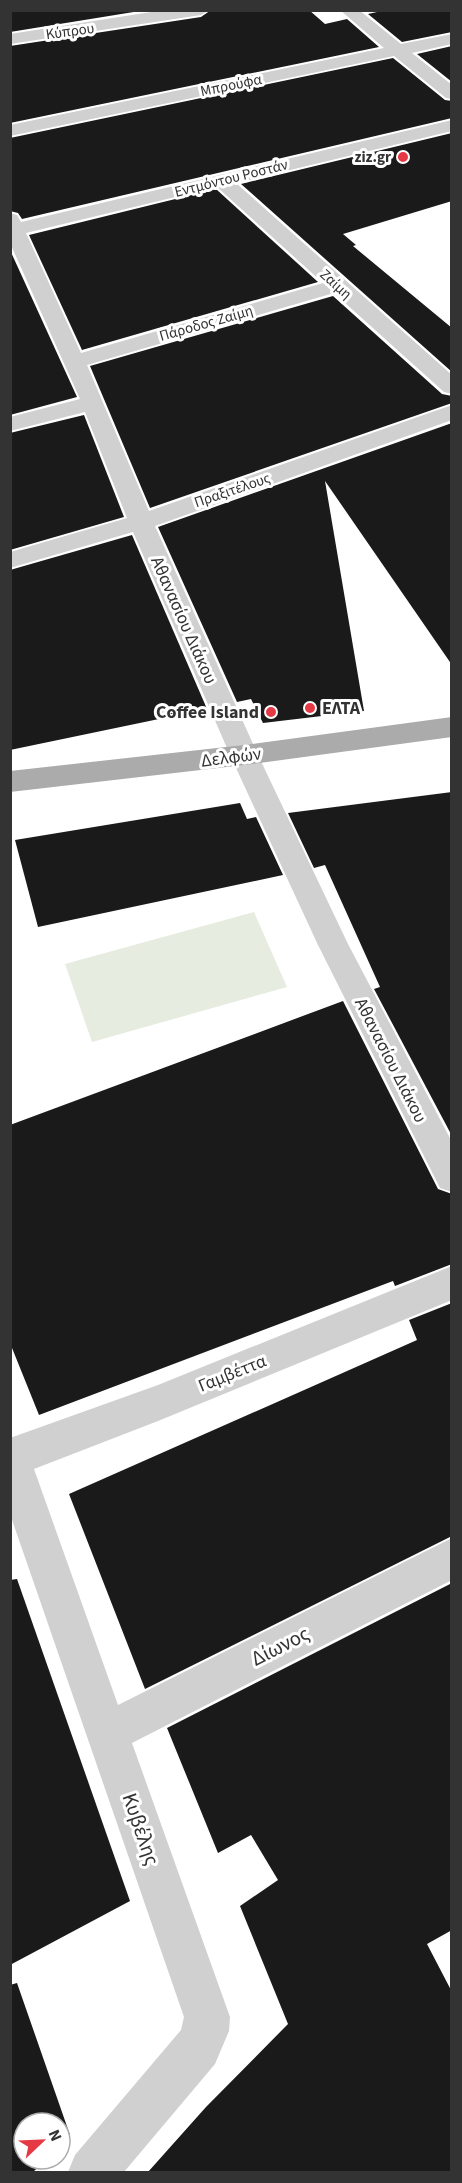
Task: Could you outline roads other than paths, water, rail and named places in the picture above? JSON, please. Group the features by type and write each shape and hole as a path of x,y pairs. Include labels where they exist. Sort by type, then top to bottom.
{"main road":[{"name":"Δελφών","path":"10,782 452,728"}],"street":[{"name":"Κύπρου","path":"10,39 201,10"},
{"path":"348,10 452,94"},
{"name":"Μπρούφα","path":"10,132 452,39"},
{"name":"Εντμόντου Ροστάν","path":"12,226 221,180 452,125"},
{"name":"Ζαίμη","path":"221,180 452,387"},
{"name":"Αθανασίου Διάκου","path":"12,226 93,403 141,522 244,755 333,945 452,1177"},
{"name":"Πάροδος Ζαίμη","path":"74,362 338,285"},
{"path":"10,424 93,403"},
{"name":"Πραξιτέλους","path":"10,560 141,522 452,412"},
{"name":"Γαμβέττα","path":"11,1458 158,1403 452,1283"},
{"name":"Κυβέλης","path":"11,1458 207,2017 205,2031 198,2046 92,2172"},
{"name":"Δίωνος","path":"108,1733 452,1558"}],"place":[{"name":"ziz.gr","path":"403,157"},
{"name":"ΕΛΤΑ","path":"310,708"},
{"name":"Coffee Island","path":"271,712"}]}
